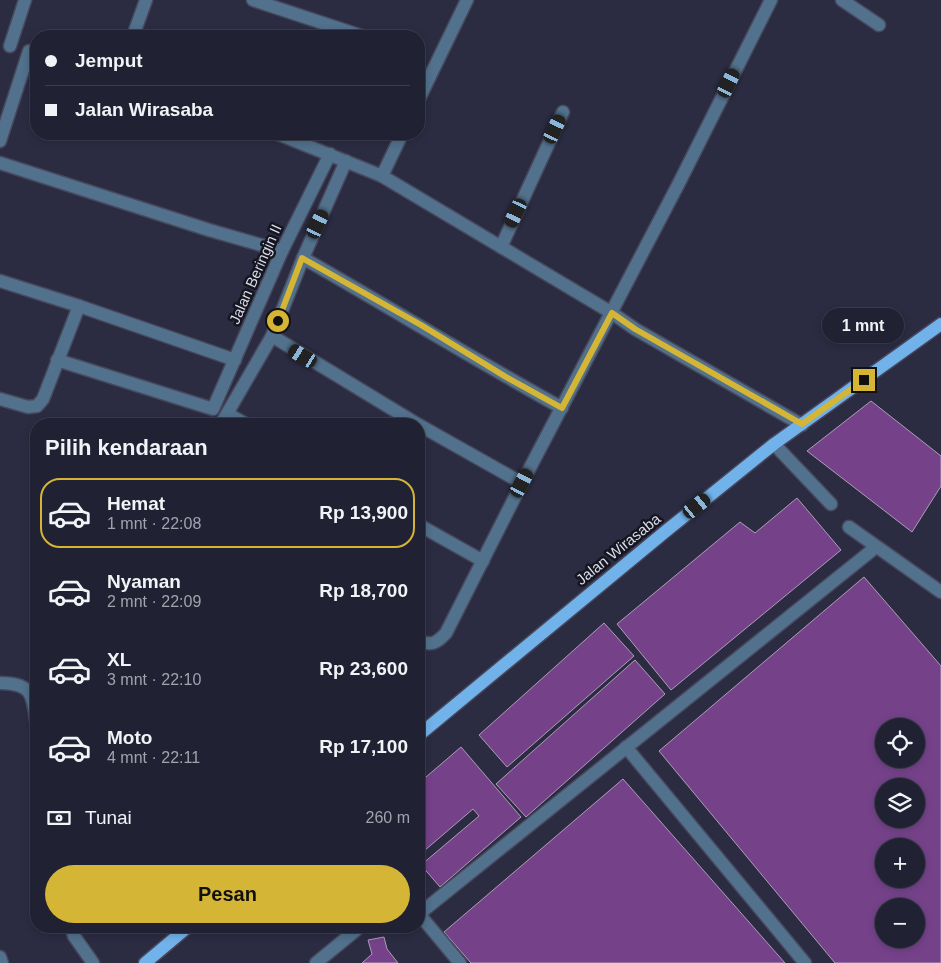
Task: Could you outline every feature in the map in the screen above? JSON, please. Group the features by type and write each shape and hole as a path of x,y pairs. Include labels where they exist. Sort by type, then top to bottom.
{"main road":[{"name":"Jalan Wirasaba","path":"425,730 774,444 941,324"},
{"path":"145,963 181,933"}],"street":[{"path":"25,0 5,44 30,51"},
{"path":"135,30 146,0"},
{"path":"253,0 269,2 346,30"},
{"path":"425,87 467,0"},
{"path":"425,643 438,642 446,633 522,483 612,313 771,0"},
{"path":"842,0 879,24"},
{"path":"0,141 30,60"},
{"path":"501,247 563,112"},
{"path":"294,140 382,176 612,313 635,329 802,424"},
{"path":"382,176 399,140"},
{"name":"Jalan Beringin II","path":"58,360 213,409 282,251 330,154"},
{"path":"226,418 272,336 302,258 346,161"},
{"path":"0,163 200,227 282,251"},
{"path":"302,258 562,408"},
{"path":"0,282 79,306 235,360"},
{"path":"0,399 28,408 37,406 43,399 79,306"},
{"path":"272,336 408,418"},
{"path":"425,428 522,483"},
{"path":"774,444 831,504"},
{"path":"849,527 941,592"},
{"path":"425,528 483,562"},
{"path":"425,909 876,547"},
{"path":"0,684 16,684 30,694"},
{"path":"626,747 805,963"},
{"path":"425,921 460,963"},
{"path":"73,933 93,963"},
{"path":"316,963 352,933"},
{"path":"0,957 2,963"}],"building":[{"path":"871,401 941,456 941,486 912,532 807,451"},
{"path":"797,498 841,550 671,690 617,624 740,522 755,533"},
{"path":"864,577 941,666 941,963 835,963 659,751"},
{"path":"604,623 634,656 507,767 479,735"},
{"path":"635,660 665,694 526,817 496,784"},
{"path":"461,747 521,817 440,887 425,870 425,862 479,816 473,809 425,850 425,778"},
{"path":"623,779 785,963 471,963 444,932"},
{"path":"384,937 387,949 398,963 362,963 372,954 368,940"}],"route":[{"path":"278,321 302,258 562,408 612,313 635,329 802,424 864,380"}]}
